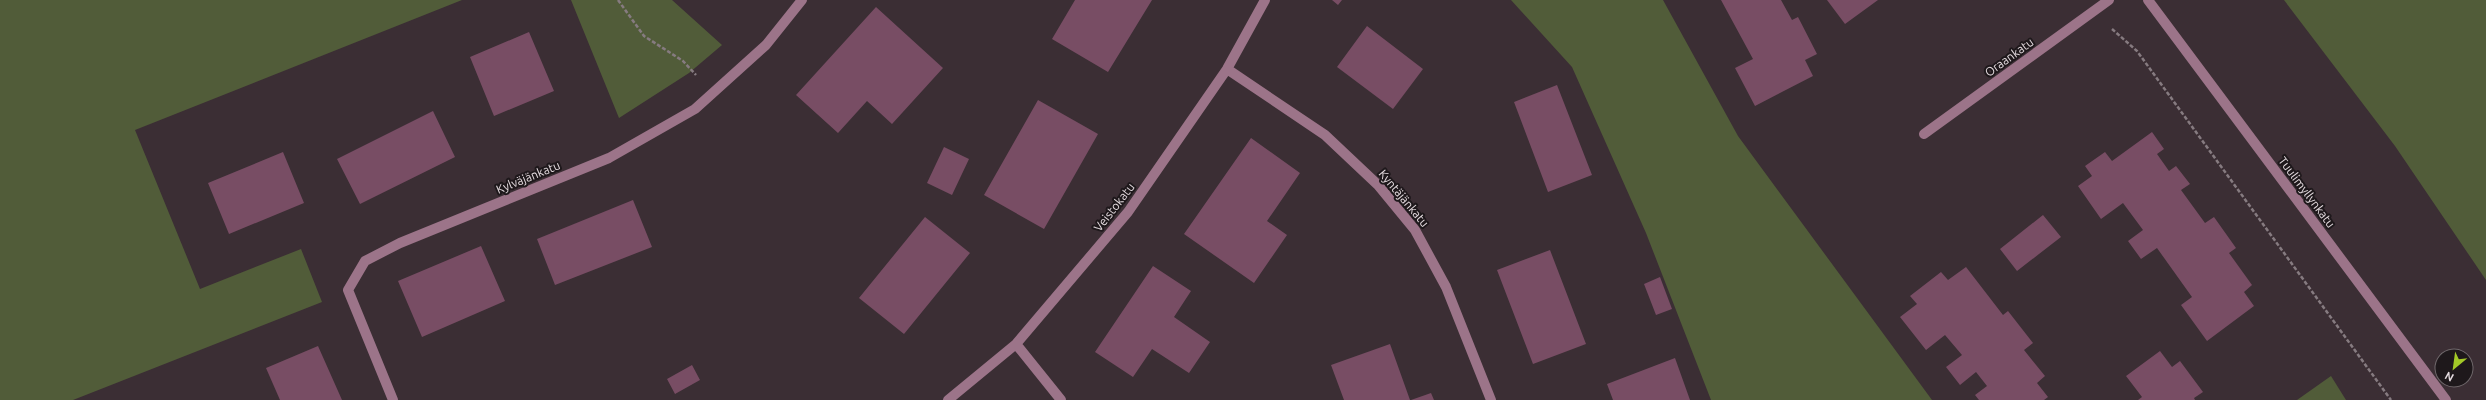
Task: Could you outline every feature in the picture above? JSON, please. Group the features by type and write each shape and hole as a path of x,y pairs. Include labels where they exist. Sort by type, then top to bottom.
{"street":[{"name":"Kylväjänkatu","path":"393,400 348,290 365,261 400,242 609,158 695,109 766,45 802,0"},
{"name":"Veistokatu","path":"948,400 1016,344 1128,212 1227,69 1265,0"},
{"name":"Oraankatu","path":"1924,134 2109,0"},
{"name":"Tuulimyllynkatu","path":"2148,0 2446,400"},
{"name":"Kyntäjänkatu","path":"1227,69 1324,135 1378,185 1415,230 1446,286 1491,400"},
{"path":"1016,344 1061,400"}],"path":[{"path":"618,0 644,36 683,61 713,93"},
{"path":"2096,10 2112,29 2137,51 2391,400"}],"green space":[{"path":"0,0 462,0 135,130 200,289 301,249 322,302 73,400 0,400"},
{"path":"571,0 672,0 722,45 689,73 619,118"},
{"path":"1511,0 1663,0 1738,136 1932,400 1711,400 1646,233 1572,67"},
{"path":"2284,0 2486,0 2486,280 2395,146"},
{"path":"2331,376 2346,400 2297,400"}],"building":[{"path":"1075,0 1152,0 1108,72 1052,39"},
{"path":"1332,0 1342,0 1338,5"},
{"path":"1721,0 1781,0 1792,20 1798,17 1817,54 1805,60 1813,76 1755,106 1735,68 1753,59"},
{"path":"1827,0 1878,0 1845,24"},
{"path":"876,7 943,68 892,124 867,101 838,133 796,95"},
{"path":"1367,26 1423,69 1393,109 1337,67"},
{"path":"529,32 554,91 494,116 470,57"},
{"path":"1557,85 1592,175 1548,192 1514,102"},
{"path":"1038,100 1098,134 1044,229 984,195"},
{"path":"433,111 455,157 360,204 337,159"},
{"path":"2152,132 2164,149 2157,154 2169,171 2176,166 2190,184 2181,190 2205,223 2214,217 2236,248 2229,253 2252,285 2244,292 2254,306 2207,341 2181,305 2192,297 2157,248 2141,259 2128,241 2143,230 2123,203 2101,219 2078,186 2092,176 2085,166 2105,152 2112,161"},
{"path":"1251,138 1300,173 1267,221 1287,235 1254,283 1184,234"},
{"path":"944,147 969,159 952,195 927,183"},
{"path":"283,152 304,203 229,234 208,183"},
{"path":"633,200 652,247 555,285 537,239"},
{"path":"2043,215 2061,237 2017,271 2000,249"},
{"path":"925,217 970,253 904,334 859,298"},
{"path":"481,246 505,301 422,337 398,281"},
{"path":"1550,250 1586,344 1533,364 1497,270"},
{"path":"1153,266 1191,291 1174,317 1210,342 1189,373 1152,349 1133,377 1095,352"},
{"path":"1966,267 2003,315 2008,311 2033,343 2024,350 2045,376 2037,383 2048,397 2044,400 1979,400 1975,395 1987,386 1976,372 1960,385 1946,367 1962,355 1945,335 1926,350 1900,317 1917,304 1910,296 1941,272 1948,280"},
{"path":"1660,277 1672,309 1656,315 1644,284"},
{"path":"1390,344 1410,400 1344,400 1331,365"},
{"path":"318,346 342,400 280,400 266,368"},
{"path":"2160,351 2172,367 2180,361 2203,392 2194,398 2195,400 2138,400 2142,397 2126,376"},
{"path":"1675,358 1690,400 1613,400 1607,384"},
{"path":"692,365 700,380 675,394 667,379"},
{"path":"1431,393 1434,400 1411,400"}]}
